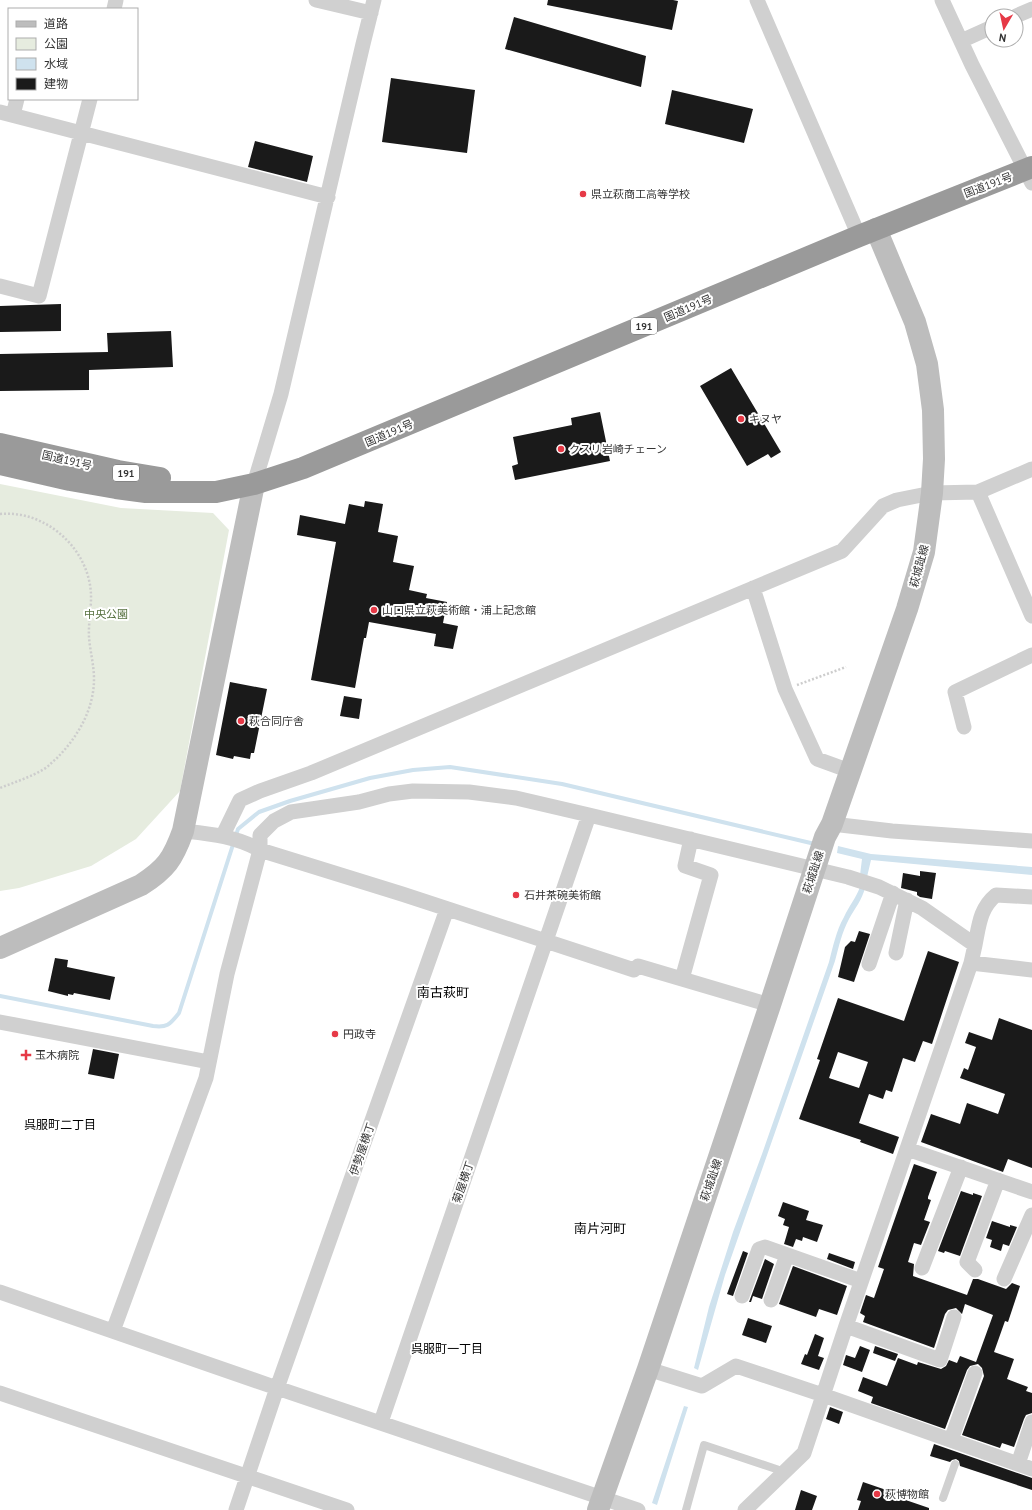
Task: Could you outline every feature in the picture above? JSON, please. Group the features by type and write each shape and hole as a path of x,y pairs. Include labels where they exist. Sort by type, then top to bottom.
{"highway":[{"name":"国道191号","path":"0,464 70,480 146,492 216,492 254,484 303,468 867,232 1030,173"},
{"name":"国道191号","path":"0,444 135,475 181,479 215,478 254,484"}],"main road":[{"name":"萩城趾線","path":"600,1504 648,1369 814,870 907,609 924,552 932,494 934,459 933,410 927,364 915,322 867,232"},
{"path":"0,948 141,885 156,876 167,864 176,850 183,831 254,484"}],"street":[{"path":"254,484 281,394 372,7 316,0"},
{"path":"757,0 867,232"},
{"path":"942,0 961,41 1030,173"},
{"path":"961,41 984,31"},
{"path":"16,100 6,113 328,197"},
{"path":"0,286 39,296 90,100"},
{"path":"227,837 240,800 260,791 311,773 842,551 883,506 897,500 932,494 978,492 1032,469"},
{"path":"978,492 1032,616"},
{"path":"753,588 785,689 816,759 850,771"},
{"path":"964,727 955,692 1032,655"},
{"path":"113,1331 206,1078 227,974 260,850 260,834 274,821 292,812 347,804 389,794 413,791 469,792 516,798 848,877 879,887 922,908 975,945"},
{"name":"菊屋横丁","path":"381,1422 589,815"},
{"path":"829,830 892,831 1032,841"},
{"path":"183,831 227,837 246,842 260,850 402,894 634,970 638,966 770,1005"},
{"path":"682,979 711,875 685,866 691,839"},
{"path":"869,964 893,894"},
{"path":"745,1510 804,1453 861,1281 971,963 981,916 988,901 996,895 1032,897"},
{"path":"896,953 907,900"},
{"name":"伊勢屋横丁","path":"236,1510 277,1388 447,909"},
{"path":"971,963 1032,970"},
{"path":"0,1022 209,1062"},
{"path":"907,1149 1032,1192"},
{"path":"922,1268 961,1167"},
{"path":"974,1270 967,1262 998,1180"},
{"path":"1004,1279 1032,1216"},
{"path":"742,1296 759,1249 765,1247 861,1281"},
{"path":"771,1300 787,1255"},
{"path":"0,1292 277,1388 381,1422 600,1504 638,1510"},
{"path":"846,1326 940,1360 954,1317"},
{"path":"648,1369 702,1386 736,1366 823,1395 957,1445 1032,1469"},
{"path":"957,1445 975,1373"},
{"path":"0,1393 347,1510"},
{"path":"1018,1464 1032,1422"}],"lane":[{"path":"686,1510 704,1445 785,1472"},
{"path":"943,1498 955,1464"}],"path":[{"path":"0,514 10,513 30,517 47,525 64,536 80,556 90,580 92,604 89,637 94,680 90,706 79,730 63,752 46,768 22,780 0,788"},
{"path":"785,689 846,667"}],"green space":[{"name":"中央公園","path":"0,484 121,508 213,513 229,530 180,791 136,839 91,866 19,888 0,891"}],"water":[{"path":"838,846 871,854 1032,867 1032,875 871,860 867,877 860,875 862,859 837,853"},
{"path":"860,887 865,888 864,892 849,919 843,934 835,961 725,1275 698,1370 694,1368 709,1307 733,1232 829,962 839,928"},
{"path":"684,1406 688,1407 657,1505 652,1503"}],"building":[{"path":"548,0 678,1 672,30 547,5"},
{"path":"514,17 646,56 641,87 505,49"},
{"path":"391,78 475,90 467,153 382,142"},
{"path":"672,90 753,109 744,143 665,124"},
{"path":"255,141 313,156 307,182 248,167"},
{"path":"61,304 61,331 0,332 0,306"},
{"path":"171,331 173,367 89,370 89,390 0,391 0,354 108,352 107,333"},
{"name":"キヌヤ","path":"731,368 781,452 771,458 768,454 747,466 700,386"},
{"name":"クスリ岩崎チェーン","path":"600,412 610,461 515,480 512,466 518,464 513,437 572,425 571,418"},
{"name":"山口県立萩美術館・浦上記念館","path":"365,501 383,504 378,532 398,536 393,562 414,566 409,590 427,594 426,598 447,602 443,623 458,626 453,649 434,646 436,634 369,622 366,638 364,638 355,688 311,680 336,542 297,535 300,515 345,524 349,504 364,507"},
{"name":"萩合同庁舎","path":"230,682 267,689 254,753 251,753 250,759 234,756 233,759 216,755"},
{"path":"344,696 362,699 359,719 340,716"},
{"path":"920,871 936,873 932,899 920,897 917,895 917,892 901,888 903,873 920,876"},
{"path":"859,931 870,934 854,982 838,977 845,947 851,941 855,942"},
{"path":"928,951 959,962 932,1044 923,1041 915,1062 903,1058 892,1092 886,1090 883,1099 869,1094 859,1123 899,1137 893,1154 860,1142 861,1140 799,1119 820,1060 817,1059 838,998 904,1021","holes":["838,1052 868,1062 859,1088 829,1078"]},
{"path":"55,958 68,960 67,967 115,977 110,1000 74,993 73,995 68,994 68,996 48,991"},
{"path":"999,1018 1032,1030 1032,1168 1008,1159 1003,1172 921,1142 931,1114 960,1124 967,1103 998,1114 1005,1094 960,1078 964,1068 968,1070 976,1047 965,1043 969,1032 992,1040"},
{"path":"93,1049 119,1054 114,1079 88,1074"},
{"path":"914,1164 937,1172 928,1197 928,1199 931,1200 924,1220 930,1222 921,1245 914,1243 908,1262 914,1264 913,1276 967,1295 973,1279 978,1279 1006,1289 1012,1283 1020,1286 1008,1322 1005,1321 994,1352 1014,1359 1007,1379 1028,1387 1026,1391 1032,1393 1032,1413 1026,1415 1014,1447 1002,1443 1000,1448 962,1435 984,1376 982,1368 978,1364 970,1366 967,1370 945,1429 871,1403 873,1397 858,1391 863,1377 887,1386 898,1358 917,1365 918,1362 941,1369 946,1366 949,1360 957,1363 960,1356 976,1362 993,1315 965,1304 962,1314 956,1308 948,1310 945,1314 934,1348 863,1322 865,1316 860,1313 866,1295 874,1298 884,1269 878,1267"},
{"path":"961,1191 982,1196 960,1256 945,1251 944,1253 938,1251"},
{"path":"783,1202 809,1211 806,1220 823,1225 817,1242 803,1237 802,1241 796,1239 793,1247 784,1244 789,1227 783,1225 785,1219 778,1216"},
{"path":"992,1221 1010,1227 1010,1225 1017,1227 1009,1246 1003,1244 1001,1251 990,1247 992,1240 986,1238"},
{"path":"743,1251 748,1253 733,1296 727,1294"},
{"path":"829,1253 855,1262 853,1269 827,1259"},
{"path":"765,1259 774,1264 762,1299 753,1296 751,1302 749,1302"},
{"path":"793,1266 847,1286 837,1315 819,1309 816,1317 779,1304"},
{"path":"748,1318 772,1326 766,1343 742,1335"},
{"path":"815,1334 824,1338 818,1356 824,1358 819,1370 801,1364 805,1354 807,1355"},
{"path":"860,1346 870,1350 862,1372 843,1365 846,1355 855,1358"},
{"path":"875,1346 898,1354 895,1361 873,1353"},
{"path":"830,1407 843,1412 839,1424 826,1419"},
{"path":"934,1444 1032,1478 1032,1490 960,1466 959,1461 956,1459 950,1462 930,1456"},
{"name":"萩博物館","path":"863,1482 895,1493 894,1496 929,1508 929,1510 858,1510 861,1501 857,1500"},
{"path":"801,1490 817,1496 812,1510 795,1510"}],"waterway":[{"path":"0,996 153,1026 165,1026 179,1013 238,829 259,812 290,801 370,778 413,770 450,767 562,784 815,844"}],"place":[{"name":"県立萩商工高等学校","path":"583,194"},
{"name":"キヌヤ","path":"741,419"},
{"name":"クスリ岩崎チェーン","path":"561,449"},
{"name":"山口県立萩美術館・浦上記念館","path":"374,610"},
{"name":"萩合同庁舎","path":"241,721"},
{"name":"石井茶碗美術館","path":"516,895"},
{"name":"円政寺","path":"335,1034"},
{"name":"玉木病院","path":"26,1055"},
{"name":"萩博物館","path":"877,1494"}],"district":[{"name":"南古萩町","path":"443,992"},
{"name":"呉服町二丁目","path":"60,1124"},
{"name":"南片河町","path":"600,1228"},
{"name":"呉服町一丁目","path":"447,1348"}]}
